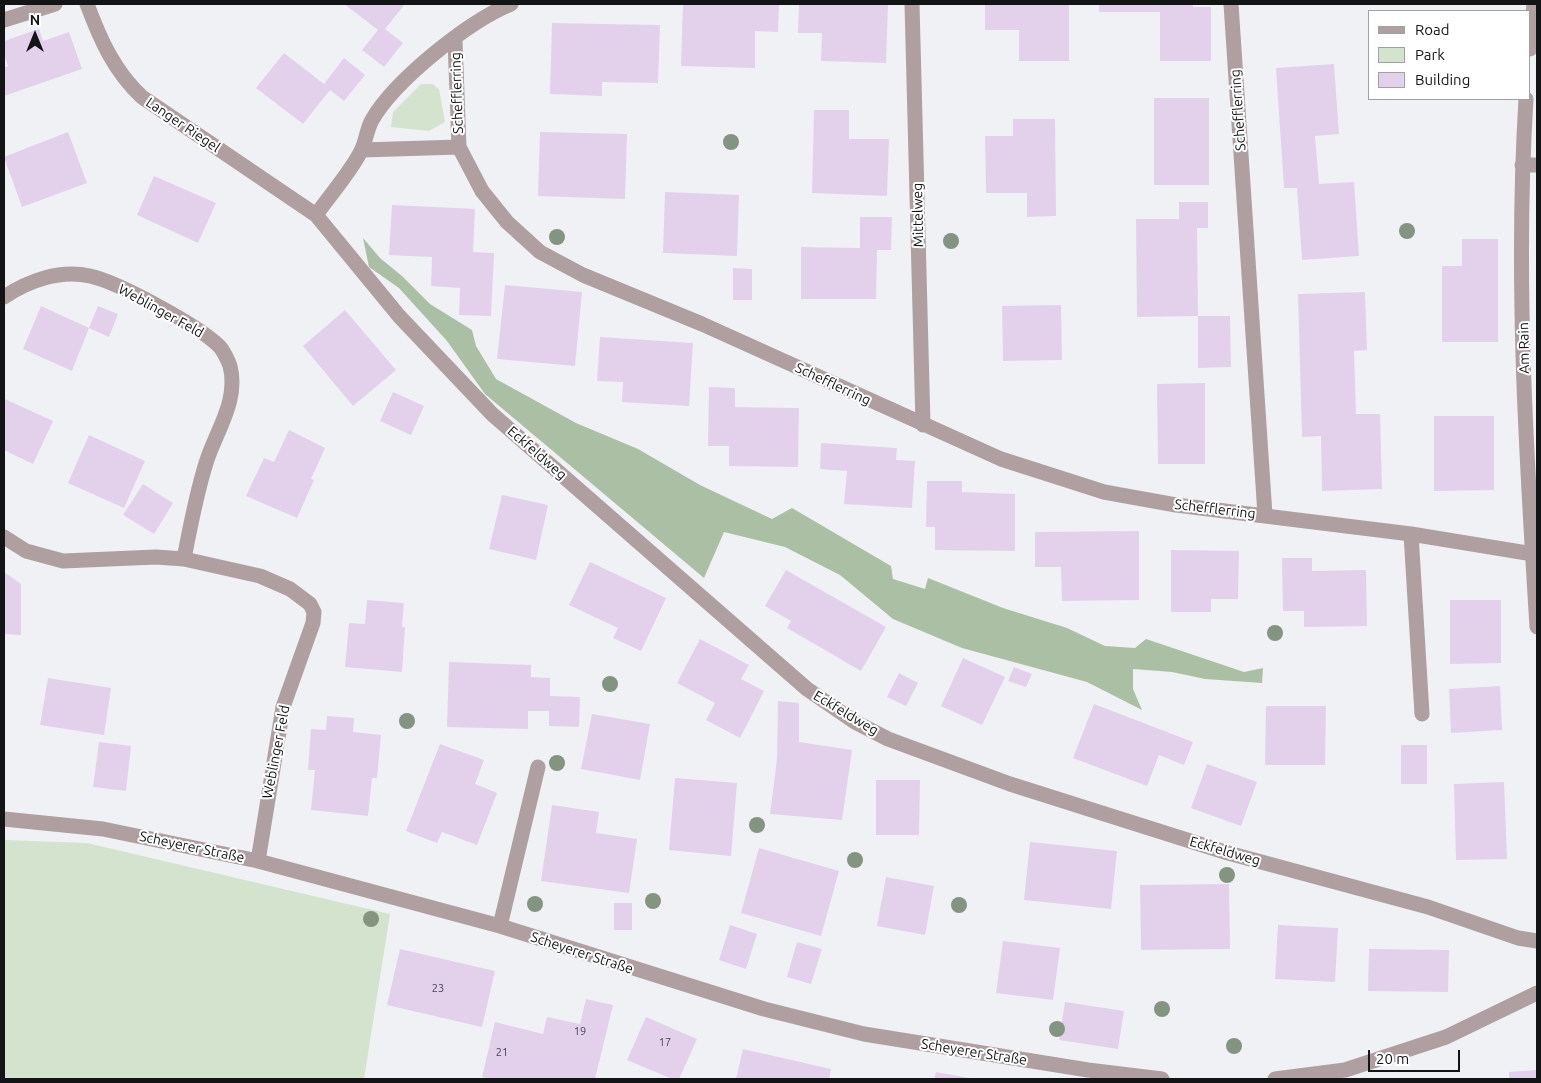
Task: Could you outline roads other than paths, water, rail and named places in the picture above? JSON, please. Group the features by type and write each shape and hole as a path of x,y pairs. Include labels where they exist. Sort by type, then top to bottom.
{"street":[{"path":"4,20 55,4"},
{"name":"Langer Riegel","path":"87,4 99,36 116,67 127,83 142,97 316,214"},
{"name":"Schefflerring","path":"316,214 362,150 372,121 394,92 420,65 454,40 486,8 510,4"},
{"name":"Mittelweg","path":"912,4 923,425"},
{"name":"Schefflerring","path":"1231,4 1265,515"},
{"path":"1531,38 1534,4"},
{"name":"Schefflerring","path":"454,40 459,147 482,191 507,222 540,252 583,274 702,324 1001,459 1104,492 1176,505 1411,534 1533,554"},
{"name":"Am Rain","path":"1526,100 1530,165 1523,361 1537,627"},
{"name":"Schefflerring","path":"362,150 459,147"},
{"name":"Eckfeldweg","path":"316,214 399,316 492,414 807,689 855,722 888,739 1019,787 1228,852 1428,907 1518,938 1537,941"},
{"name":"Weblinger Feld","path":"4,297 34,281 52,276 90,276 164,310 203,333 220,347 230,365 231,389 229,407 206,462 184,559"},
{"path":"1411,534 1422,714"},
{"name":"Weblinger Feld","path":"4,537 26,552 63,561 156,557 184,559 260,576 290,589 313,608 313,623 281,716 258,861"},
{"path":"500,926 538,767"},
{"name":"Scheyerer Straße","path":"4,819 104,829 258,861 500,926 764,1010 864,1034 1088,1070 1162,1079"},
{"path":"1275,1079 1345,1070 1428,1043 1446,1037 1537,992"}]}
